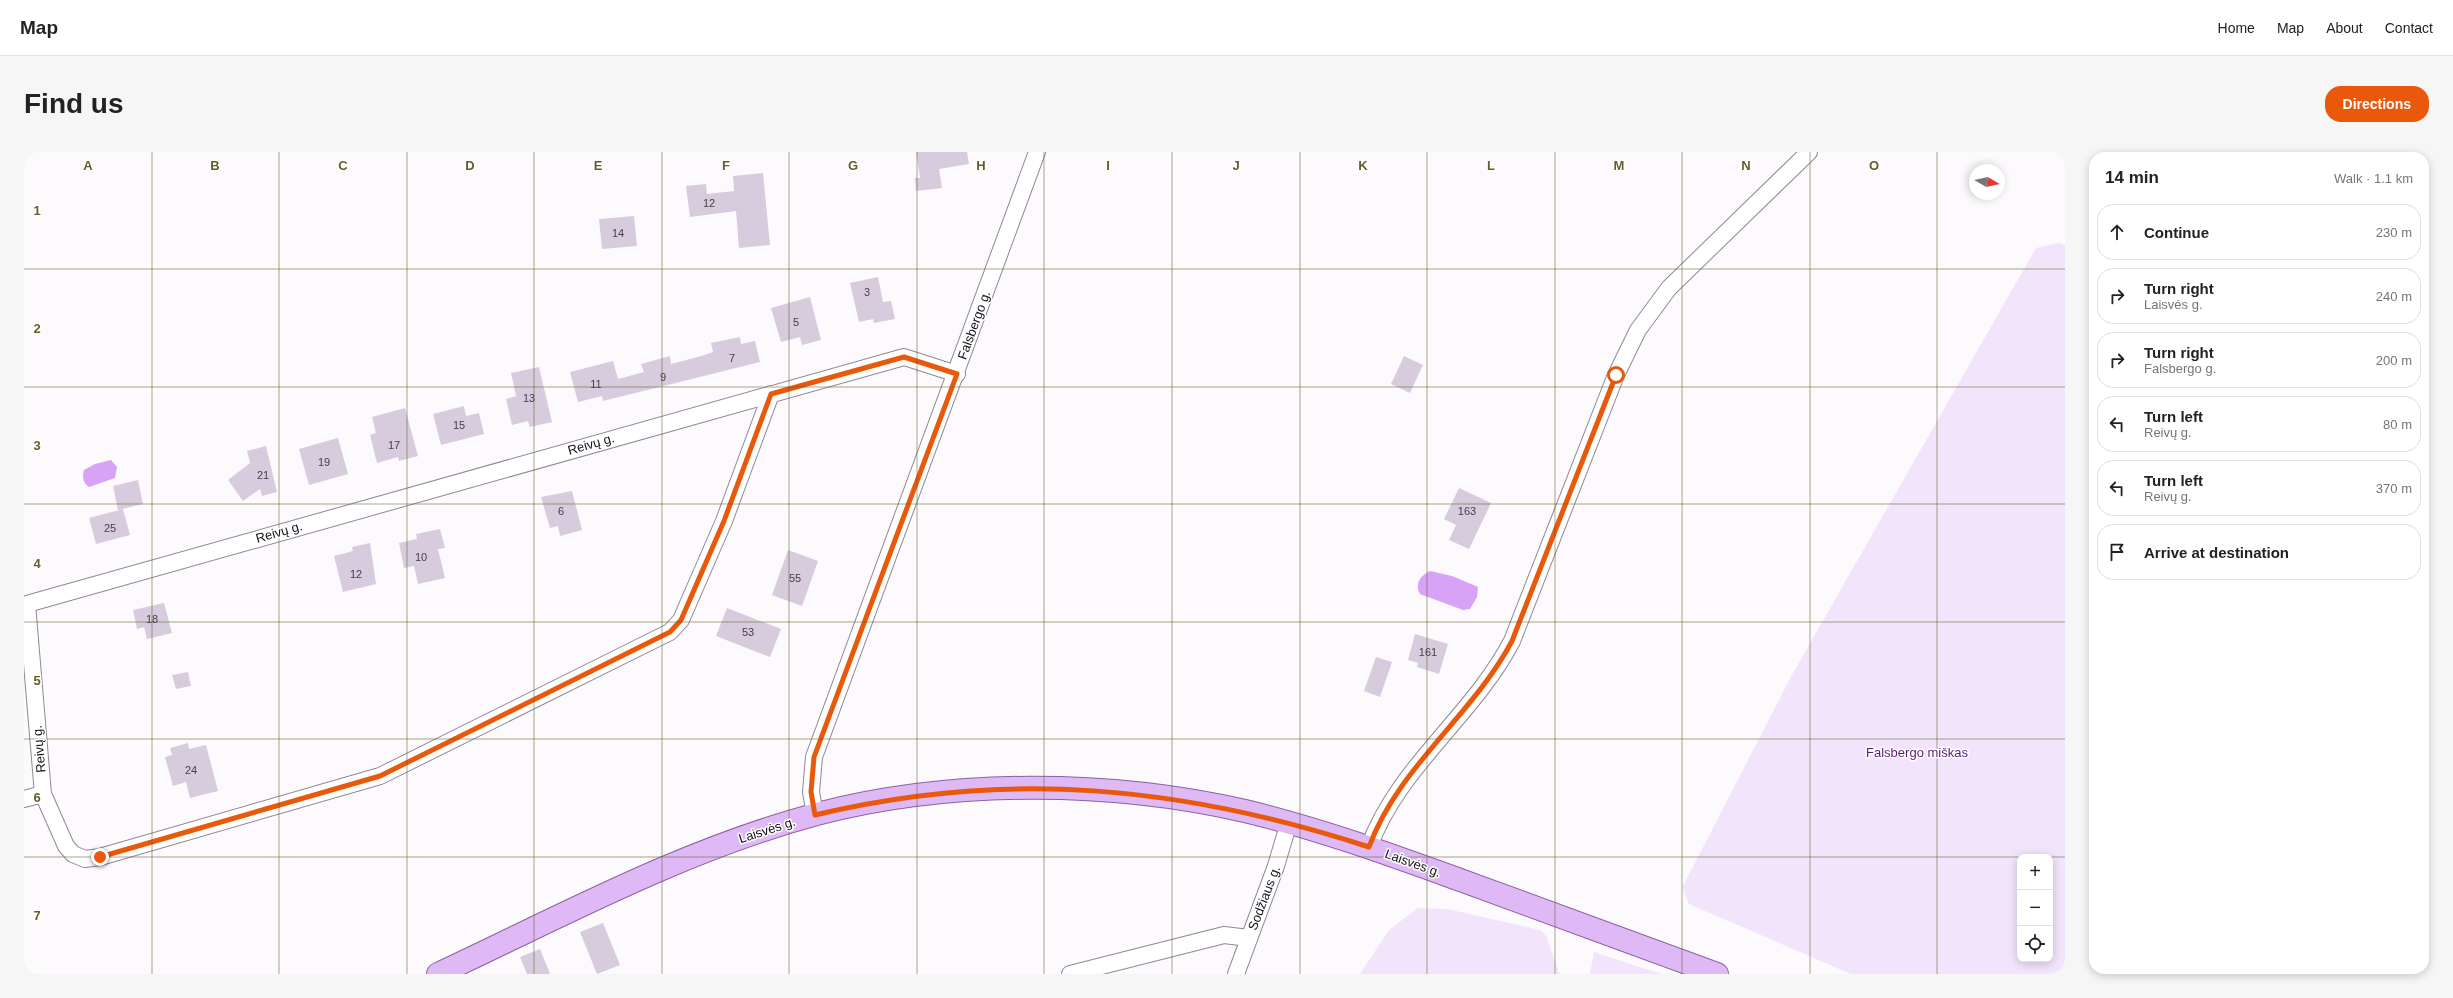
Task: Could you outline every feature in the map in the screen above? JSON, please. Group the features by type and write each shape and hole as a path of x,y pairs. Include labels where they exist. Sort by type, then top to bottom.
{"main road":[{"name":"Laisvės g.","path":"438,974 611,890 681,860 740,838 815,815 901,797 990,790 1052,788 1111,791 1188,800 1289,822 1369,847 1717,974"}],"street":[{"name":"Falsbergo g.","path":"815,815 811,792 814,757 957,374 1037,152"},
{"path":"1369,847 1381,816 1400,788 1495,671 1512,641 1616,375 1638,330 1669,288 1809,152"},
{"name":"Reivų g.","path":"771,394 724,521 681,620 670,632 380,776 100,857 85,859 73,854 66,846 43,794 26,604 771,394 904,357 957,374"},
{"path":"24,798 43,794"},
{"name":"Sodžiaus g.","path":"1236,974 1283,846 1289,822"},
{"path":"1070,974 1224,935 1249,938"}],"green space":[{"name":"Falsbergo miškas","path":"2059,243 2065,245 2065,974 1851,974 1689,904 1682,888 1793,673 2036,248"},
{"path":"1418,908 1447,909 1540,930 1546,936 1560,974 1360,974 1389,930"},
{"path":"1594,952 1661,974 1590,974"}],"shaded area":[{"path":"111,460 117,467 115,478 89,487 85,484 83,475 84,470 95,464"},
{"path":"1430,571 1452,576 1478,587 1477,597 1470,609 1463,610 1420,594 1418,590 1419,580"}],"building":[{"path":"916,152 967,152 969,164 939,169 942,188 916,191 915,178 920,178"},
{"path":"763,173 770,245 739,248 736,211 690,217 686,186 706,184 707,194 734,191 733,176"},
{"path":"634,216 637,246 602,249 599,219"},
{"path":"878,277 883,302 891,301 895,319 874,323 873,319 859,322 850,283"},
{"path":"810,297 821,340 802,345 800,337 781,342 771,308"},
{"path":"740,337 741,344 755,341 760,362 603,401 602,396 578,402 570,372 613,361 618,379 644,372 641,364 670,356 671,364 705,355 713,352 711,343"},
{"path":"1404,356 1423,365 1410,393 1391,384"},
{"path":"539,367 552,422 530,427 528,421 512,425 506,399 516,396 511,373"},
{"path":"464,406 466,416 479,413 484,434 441,445 433,414"},
{"path":"405,408 418,456 399,461 398,457 377,463 370,435 376,433 372,417"},
{"path":"338,438 348,474 309,485 299,449"},
{"path":"266,446 277,492 262,496 260,489 243,501 228,480 250,463 247,451"},
{"path":"138,480 143,504 118,510 113,486"},
{"path":"1459,488 1491,503 1469,549 1449,540 1456,525 1444,519"},
{"path":"572,491 582,530 560,536 558,526 550,528 541,497"},
{"path":"123,509 130,535 96,544 89,518"},
{"path":"440,529 445,548 438,549 445,578 418,584 414,566 404,568 399,543 417,539 416,534"},
{"path":"370,543 376,584 343,592 334,556 353,551 352,547"},
{"path":"788,550 818,561 802,606 772,595"},
{"path":"164,603 172,633 147,639 144,627 137,629 133,610"},
{"path":"727,608 781,629 770,657 716,636"},
{"path":"1415,634 1448,644 1439,674 1417,667 1418,663 1408,660"},
{"path":"1376,657 1392,662 1380,697 1364,691"},
{"path":"188,672 191,686 176,689 172,675"},
{"path":"188,743 189,749 206,745 218,791 190,798 186,782 173,786 165,757 172,755 170,748"},
{"path":"603,923 620,965 597,974 580,932"},
{"path":"540,949 550,974 527,974 520,957"}],"route":[{"path":"100,857 380,776 570,683 670,632 681,620 724,521 771,394 904,357 957,374 814,757 811,792 815,815 856,805 901,797 990,790 1052,788 1096,790 1188,800 1241,810 1289,822 1369,847 1381,816 1400,788 1495,671 1512,641 1616,375"}]}
